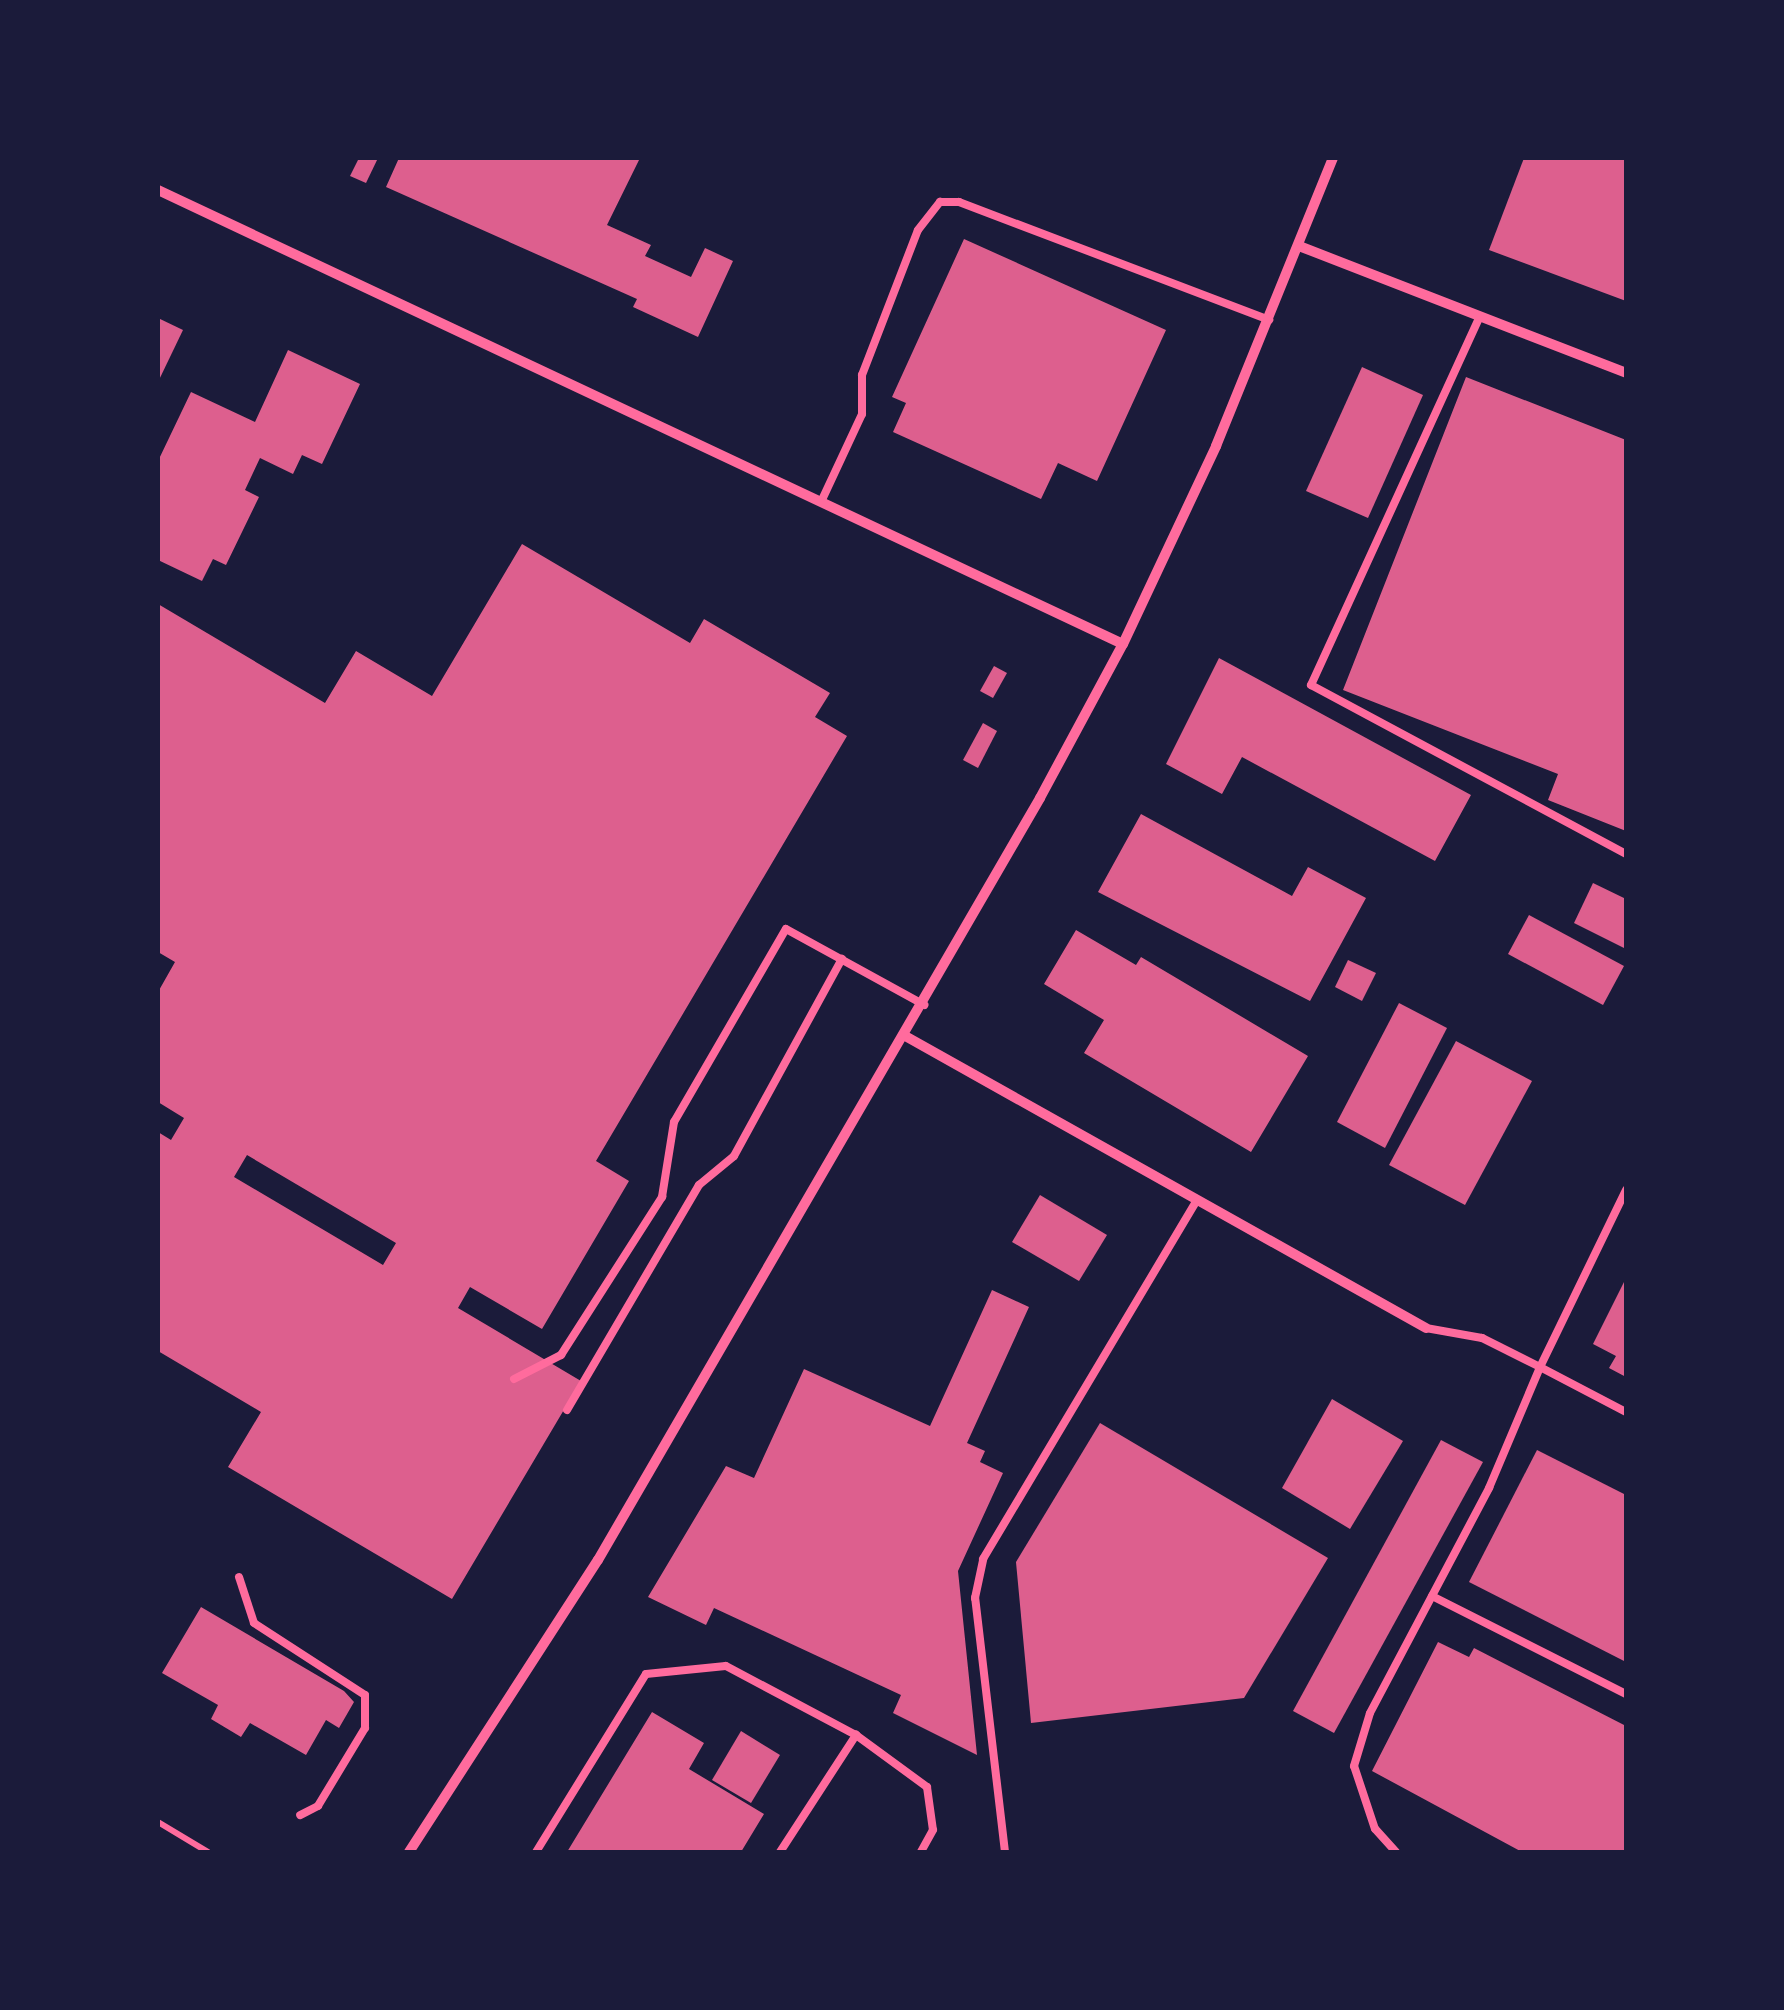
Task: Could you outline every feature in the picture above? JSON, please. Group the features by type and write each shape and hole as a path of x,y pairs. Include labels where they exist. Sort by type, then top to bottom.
{"street":[{"path":"409,1852 598,1560 907,1037 1123,644 1269,320 1333,158"},
{"path":"158,190 1123,644"},
{"path":"1299,246 1626,373"},
{"path":"907,1037 1426,1328"}],"lane":[{"path":"821,502 862,414 862,374 918,230 940,202 960,202 1269,320"},
{"path":"1480,316 1311,684 1626,854"},
{"path":"514,1379 561,1355 662,1197 674,1122 786,929 924,1005"},
{"path":"567,1410 699,1185 734,1156 842,959"},
{"path":"1396,1852 1375,1830 1354,1766 1370,1713 1489,1488 1540,1367 1626,1190"},
{"path":"1005,1852 975,1598 983,1558 1196,1202"},
{"path":"1426,1328 1482,1338 1626,1412"},
{"path":"238,1576 254,1623 365,1695 365,1728 318,1806 300,1814"},
{"path":"1432,1596 1626,1694"},
{"path":"536,1852 646,1674 726,1666 856,1735 927,1787 933,1830 921,1852"},
{"path":"780,1852 856,1735"}],"path":[{"path":"158,1822 208,1852"}],"building":[{"path":"359,158 378,158 366,183 350,176"},
{"path":"399,158 640,158 607,225 651,245 645,256 691,277 705,248 733,261 698,337 633,307 637,299 386,187"},
{"path":"1524,158 1626,158 1626,301 1489,250"},
{"path":"964,239 1166,330 1097,481 1058,463 1041,499 893,432 906,403 892,397"},
{"path":"158,318 183,330 158,382"},
{"path":"288,350 360,384 322,464 302,455 293,474 260,458 245,490 259,497 226,565 213,559 202,581 158,560 158,461 191,392 255,422"},
{"path":"1362,367 1423,395 1368,518 1306,491"},
{"path":"1466,377 1626,440 1626,831 1548,800 1558,774 1343,690"},
{"path":"522,544 690,643 704,619 830,693 815,717 847,736 596,1161 629,1181 542,1329 470,1287 458,1308 581,1381 452,1599 228,1467 261,1412 158,1351 158,1132 171,1140 184,1118 158,1102 158,992 175,962 158,952 158,604 325,703 356,651 432,696","holes":["247,1155 396,1243 383,1265 234,1177"]},
{"path":"1219,658 1471,795 1435,861 1242,757 1222,794 1166,764"},
{"path":"994,666 1007,673 993,698 980,691"},
{"path":"983,723 997,731 978,768 963,760"},
{"path":"1141,814 1292,896 1308,867 1366,898 1310,1001 1098,892"},
{"path":"1593,883 1626,899 1626,949 1574,923"},
{"path":"1529,915 1624,966 1603,1005 1508,954"},
{"path":"1076,930 1136,965 1141,957 1308,1056 1251,1152 1084,1053 1104,1020 1044,984"},
{"path":"1348,960 1376,973 1362,1001 1335,987"},
{"path":"1399,1003 1447,1028 1385,1148 1337,1122"},
{"path":"1456,1041 1532,1081 1465,1205 1389,1165"},
{"path":"1040,1195 1107,1235 1079,1281 1012,1242"},
{"path":"1626,1278 1626,1377 1609,1368 1616,1356 1593,1344"},
{"path":"992,1290 1029,1307 967,1443 985,1451 980,1462 1003,1473 958,1571 977,1755 893,1713 901,1695 714,1608 706,1625 648,1597 726,1466 754,1478 804,1369 930,1426"},
{"path":"1332,1399 1403,1441 1350,1529 1282,1488"},
{"path":"1100,1423 1328,1558 1244,1698 1031,1723 1016,1562"},
{"path":"1441,1440 1483,1462 1334,1733 1293,1711"},
{"path":"1537,1450 1626,1495 1626,1662 1469,1582"},
{"path":"201,1607 344,1691 354,1702 339,1728 326,1720 306,1755 250,1723 241,1737 211,1719 218,1705 162,1673"},
{"path":"1438,1642 1469,1657 1474,1648 1626,1726 1626,1852 1522,1852 1372,1771"},
{"path":"652,1712 704,1743 689,1769 764,1814 741,1852 567,1852"},
{"path":"741,1731 780,1755 751,1803 712,1780"}]}
